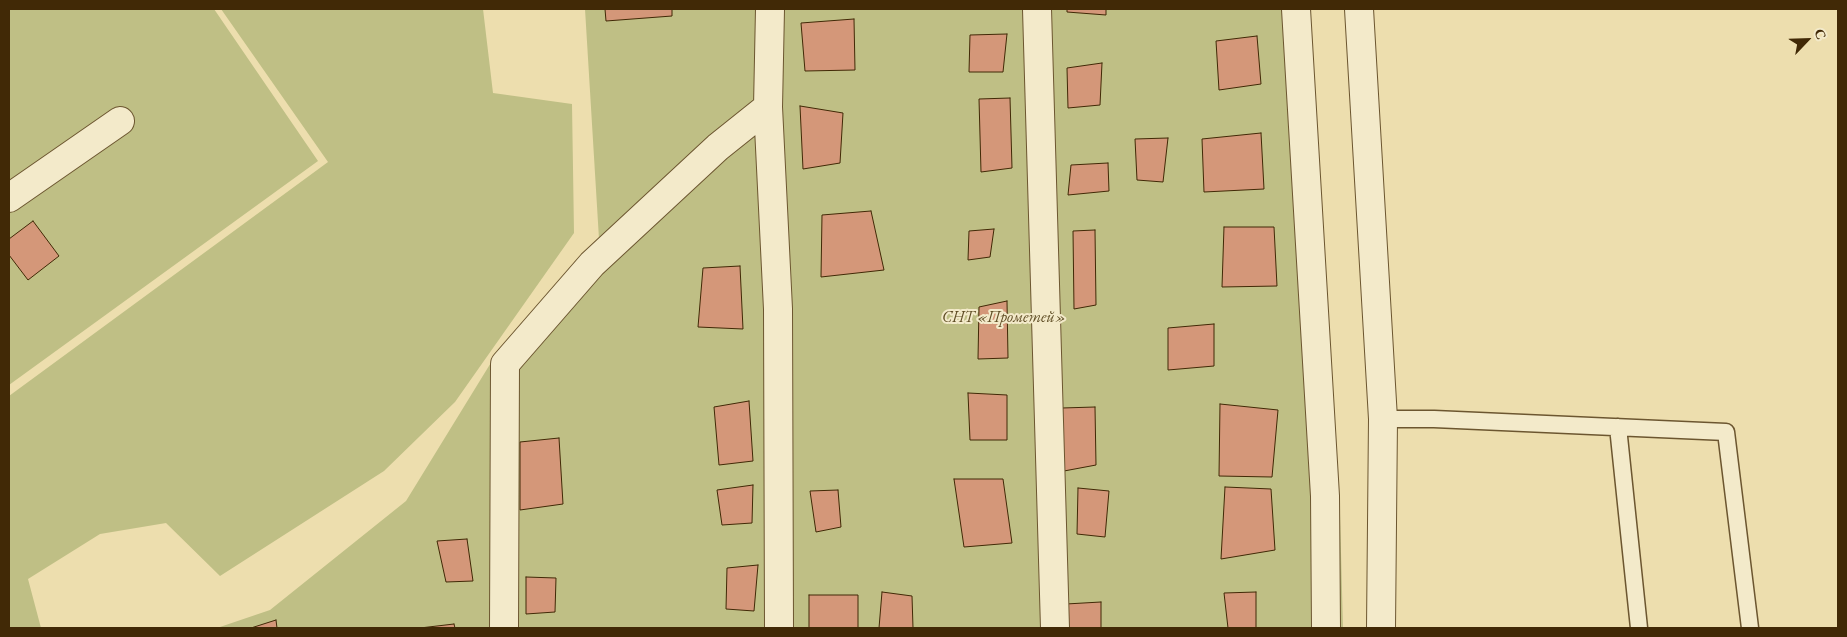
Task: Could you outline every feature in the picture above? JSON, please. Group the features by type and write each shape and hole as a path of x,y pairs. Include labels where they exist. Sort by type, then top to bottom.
{"street":[{"path":"770,9 768,107 778,309 779,628"},
{"path":"1037,9 1055,628"},
{"path":"1296,9 1324,496 1326,628"},
{"path":"1359,9 1383,419 1381,628"},
{"path":"504,628 505,364 592,264 718,147 768,107"},
{"path":"9,198 120,121"}],"lane":[{"path":"1383,419 1434,418 1726,432 1750,628"},
{"path":"1618,427 1639,628"}],"green space":[{"path":"9,9 214,9 318,161 9,385"},
{"path":"221,9 483,9 493,93 572,104 574,233 455,402 384,471 220,576 166,523 100,534 28,579 41,628 9,628 9,396 328,162"},
{"name":"СНТ «Прометей»","path":"585,9 1306,9 1340,515 1343,628 217,628 270,610 406,501 492,361 599,239"}],"building":[{"path":"605,9 672,9 672,16 606,21"},
{"path":"1067,9 1106,9 1106,15 1067,12"},
{"path":"854,19 855,70 805,71 801,23"},
{"path":"1007,34 1003,72 969,72 970,35"},
{"path":"1257,36 1261,84 1219,90 1216,41"},
{"path":"1102,63 1100,105 1068,108 1067,68"},
{"path":"1010,98 1012,168 981,172 979,99"},
{"path":"800,106 843,113 840,163 803,169"},
{"path":"1261,133 1264,189 1204,192 1202,139"},
{"path":"1168,138 1163,182 1137,180 1135,139"},
{"path":"1108,163 1109,191 1068,195 1071,165"},
{"path":"871,211 884,270 821,277 822,215"},
{"path":"33,221 59,256 28,280 9,255 9,239"},
{"path":"1224,227 1274,227 1277,286 1222,287"},
{"path":"994,229 990,257 968,260 969,231"},
{"path":"1095,230 1096,305 1074,309 1073,231"},
{"path":"740,266 743,329 698,327 703,268"},
{"path":"1007,301 1008,358 978,359 979,307"},
{"path":"1214,324 1214,366 1168,370 1168,328"},
{"path":"968,393 1007,395 1007,440 970,440"},
{"path":"749,401 753,461 719,465 714,407"},
{"path":"1220,404 1278,410 1272,477 1219,476"},
{"path":"1095,407 1096,465 1064,471 1062,408"},
{"path":"559,438 563,504 520,510 520,442"},
{"path":"954,479 1003,479 1012,543 964,547"},
{"path":"753,485 752,523 722,525 717,490"},
{"path":"1225,487 1271,489 1275,550 1221,559"},
{"path":"1078,488 1109,491 1105,537 1077,534"},
{"path":"838,490 841,527 816,532 810,491"},
{"path":"467,539 473,581 446,582 437,541"},
{"path":"758,565 754,611 726,609 727,568"},
{"path":"526,577 556,578 555,612 526,614"},
{"path":"882,592 912,596 913,628 879,628"},
{"path":"1256,592 1256,628 1228,628 1224,593"},
{"path":"809,595 858,595 858,628 809,628"},
{"path":"1101,602 1101,628 1067,628 1066,604"},
{"path":"276,620 277,628 251,628"},
{"path":"454,624 455,628 420,628"}]}
